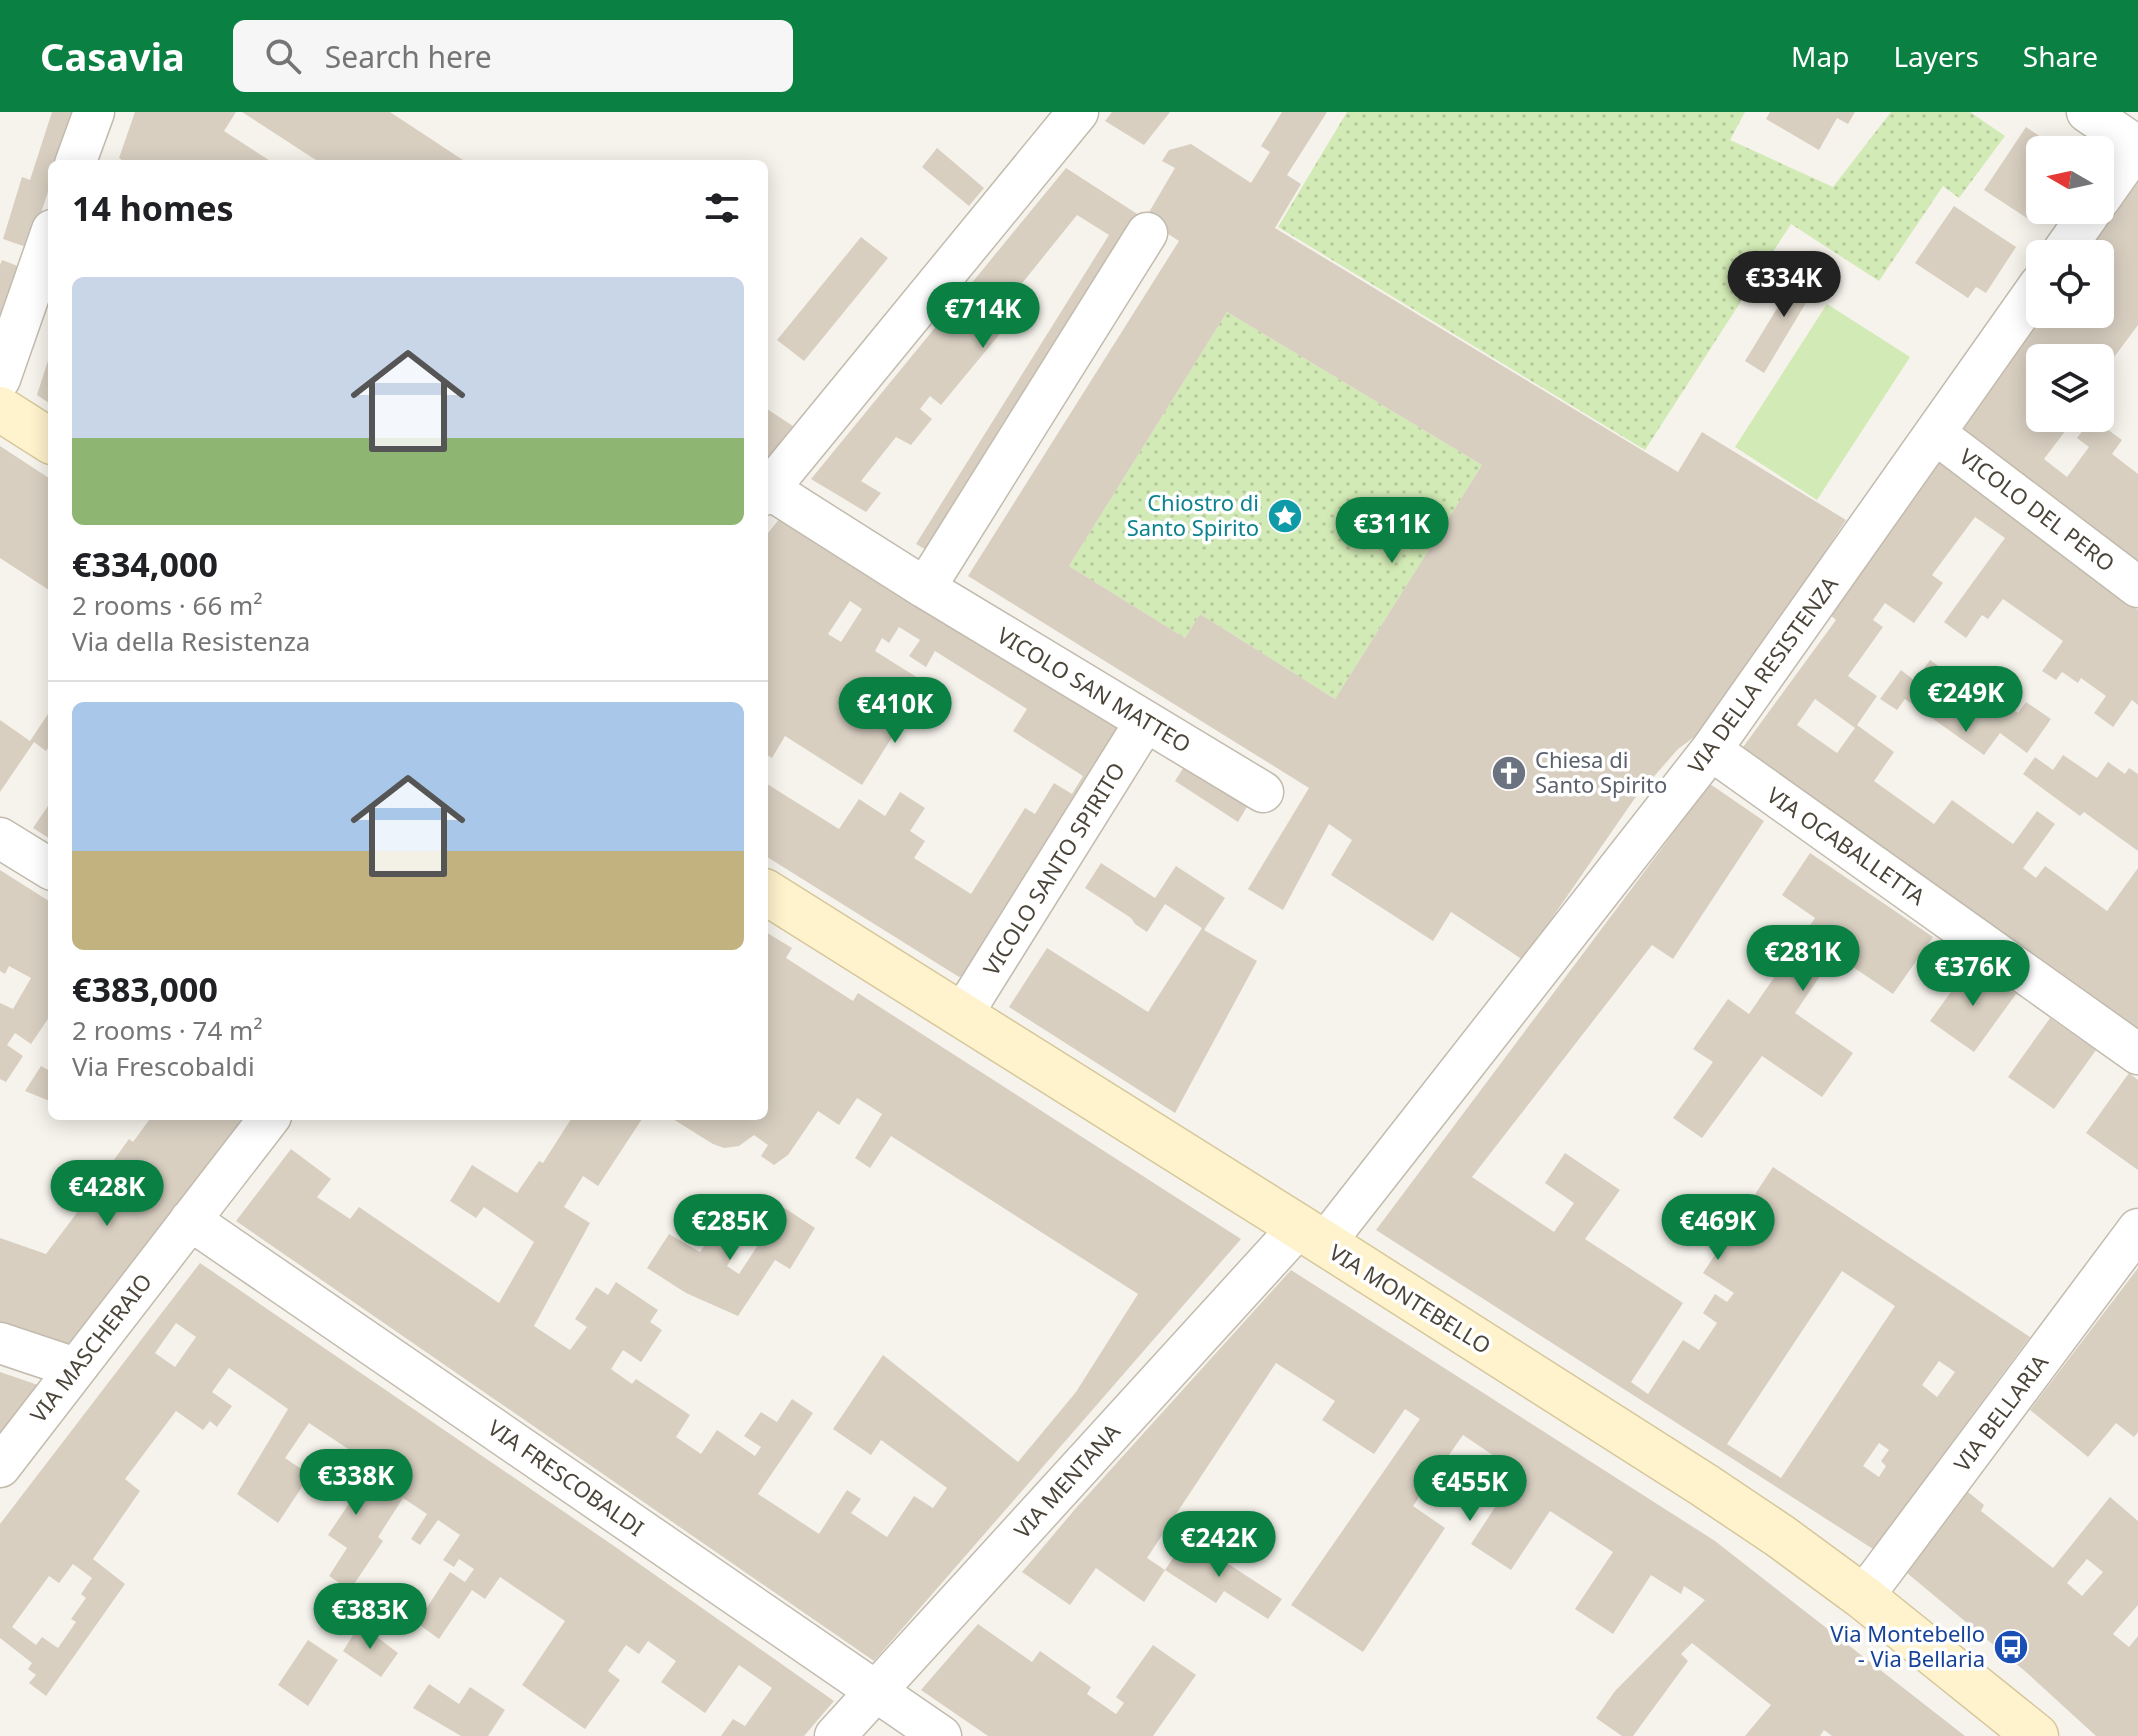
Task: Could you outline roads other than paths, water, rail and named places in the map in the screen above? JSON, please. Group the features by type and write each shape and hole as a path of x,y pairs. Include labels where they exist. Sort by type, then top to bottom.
{"street":[{"path":"76,160 94,112"},
{"path":"768,491 1078,112"},
{"path":"2087,112 2137,146 2114,179"},
{"path":"925,588 1147,233"},
{"path":"0,379 48,241"},
{"name":"VIA DELLA RESISTENZA","path":"1311,1235 1711,750 2026,304"},
{"path":"0,409 48,439"},
{"name":"VICOLO DEL PERO","path":"1936,434 2138,587"},
{"name":"VICOLO SAN MATTEO","path":"768,493 1263,792"},
{"name":"VICOLO SANTO SPIRITO","path":"962,1015 1145,722"},
{"name":"VIA OCABALLETTA","path":"1711,750 2138,1054"},
{"path":"0,838 48,868"},
{"name":"VIA MONTEBELLO","path":"768,894 1704,1485 1863,1597 2036,1736"},
{"name":"VIA MASCHERAIO","path":"0,1467 268,1120"},
{"name":"VIA FRESCOBALDI","path":"190,1220 941,1736"},
{"name":"VIA BELLARIA","path":"1863,1597 2138,1229"},
{"name":"VIA MENTANA","path":"835,1736 1311,1235"},
{"path":"0,1343 75,1368"}],"place":[{"name":"Chiostro di Santo Spirito","path":"1285,516"},
{"name":"Chiesa di Santo Spirito","path":"1509,773"},
{"name":"Via Montebello - Via Bellaria","path":"2011,1647"}]}
